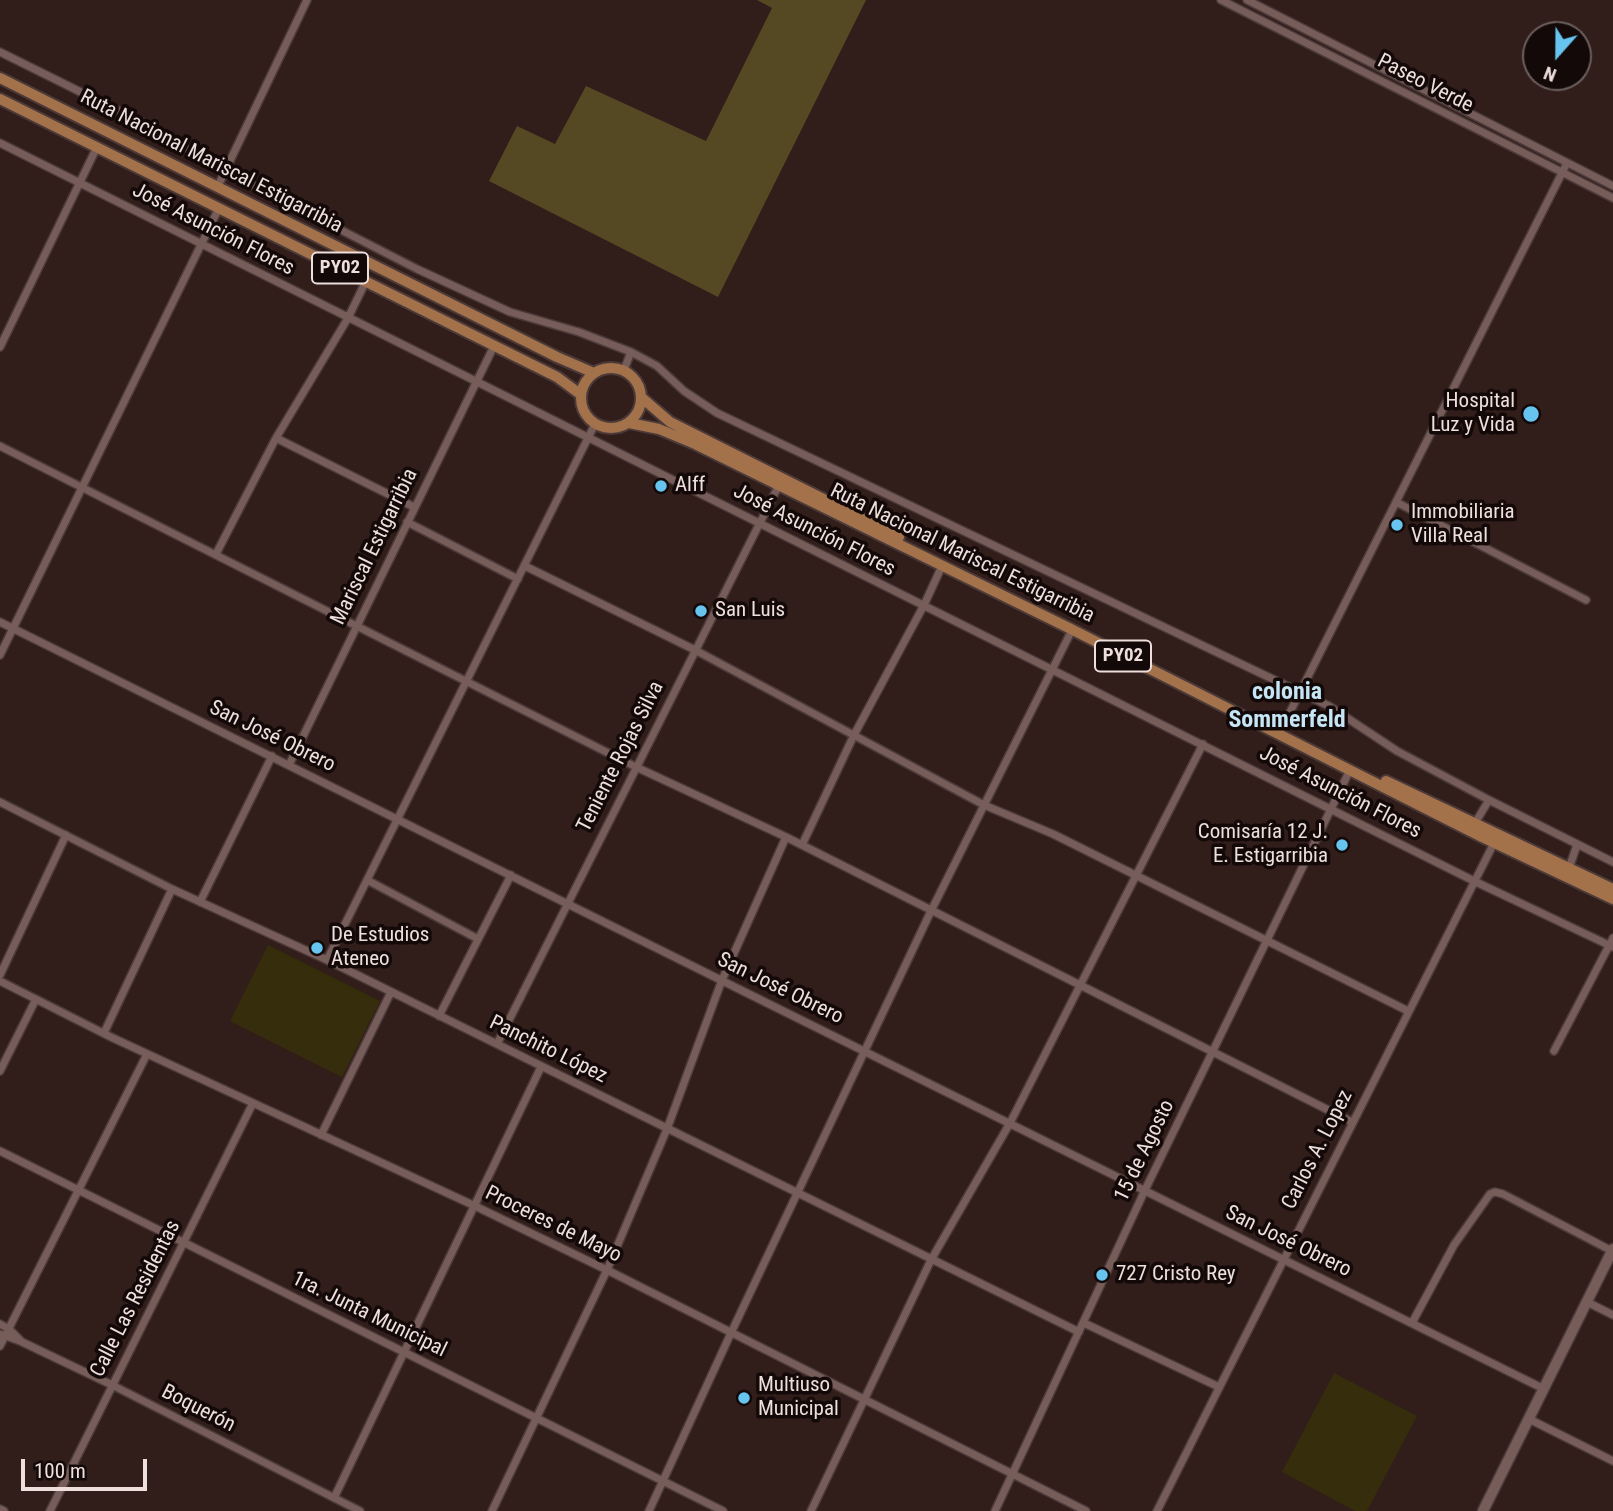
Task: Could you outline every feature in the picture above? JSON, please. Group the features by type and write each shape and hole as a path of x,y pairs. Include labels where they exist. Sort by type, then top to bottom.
{"highway":[{"name":"Ruta Nacional Mariscal Estigarribia","path":"0,78 557,357 594,373"},
{"name":"Ruta Nacional Mariscal Estigarribia","path":"0,99 557,377 580,394"},
{"name":"PY02","path":"594,373 609,367 624,370 637,381 641,397"},
{"path":"580,394 585,382 594,373"},
{"name":"PY02","path":"580,394 583,411 595,424 614,428 629,423"},
{"name":"Ruta Nacional Mariscal Estigarribia","path":"641,397 670,422 1353,765 1613,889"},
{"path":"629,423 639,411 641,397"},
{"name":"Ruta Nacional Mariscal Estigarribia","path":"629,423 659,429 695,444 1494,843 1613,899"}],"main road":[{"path":"1483,1511 1612,1250"}],"street":[{"path":"218,186 307,0"},
{"name":"Paseo Verde","path":"1221,0 1613,198"},
{"name":"Paseo Verde","path":"1247,0 1613,186"},
{"path":"0,52 141,122 224,170 417,269 510,312 579,332 631,352 657,366 684,391 717,413 1329,706 1397,751 1613,862"},
{"path":"1372,77 1377,66"},
{"name":"José Asunción Flores","path":"0,143 1474,881 1612,943"},
{"path":"0,347 96,147"},
{"path":"1282,728 1567,163"},
{"path":"0,656 219,208"},
{"path":"216,554 276,438 348,318 366,281"},
{"name":"Mariscal Estigarribia","path":"289,765 494,346"},
{"path":"624,370 631,352"},
{"path":"327,960 595,424"},
{"path":"276,438 414,508"},
{"path":"0,446 636,767 786,837 1352,1122"},
{"name":"Teniente Rojas Silva","path":"497,1044 779,485"},
{"path":"1396,502 1586,600"},
{"path":"407,522 518,579"},
{"path":"524,565 695,650 984,805 1053,834 1408,1011"},
{"path":"802,845 854,735 943,566"},
{"name":"San José Obrero","path":"0,621 1544,1389"},
{"path":"649,1511 931,911 1072,630"},
{"path":"811,1511 931,1260 1010,1123 1203,744"},
{"path":"200,902 272,757"},
{"name":"15 de Agosto","path":"995,1511 1145,1191 1350,770"},
{"path":"1475,823 1489,800"},
{"name":"Panchito López","path":"0,802 172,889 327,960 1079,1332"},
{"path":"0,975 66,835"},
{"path":"492,1511 607,1270 667,1129 722,980 786,837"},
{"name":"Carlos A. Lopez","path":"1157,1511 1494,843"},
{"path":"1569,869 1577,845"},
{"path":"439,1016 511,875"},
{"path":"367,880 478,939"},
{"path":"104,1033 172,889"},
{"path":"1554,1051 1612,943"},
{"name":"Proceres de Mayo","path":"0,981 147,1054 607,1270 1086,1511"},
{"path":"321,1135 391,992"},
{"path":"0,1071 36,999"},
{"path":"0,1346 2,1336 9,1329 147,1054"},
{"path":"334,1498 541,1067"},
{"name":"Calle Las Residentas","path":"50,1511 253,1103"},
{"name":"1ra. Junta Municipal","path":"0,1151 723,1511"},
{"path":"1412,1323 1454,1245 1490,1194 1495,1192 1612,1250"},
{"path":"1587,1301 1613,1315"},
{"path":"1084,1323 1219,1387"},
{"name":"Boquerón","path":"0,1324 20,1340"},
{"name":"Boquerón","path":"2,1336 20,1340 360,1511"},
{"path":"1529,1419 1613,1461"}],"shaded area":[{"path":"757,0 866,0 718,297 489,181 517,126 555,144 586,86 706,141 772,8"},
{"path":"268,945 380,1001 342,1077 230,1021"},
{"path":"1334,1373 1417,1416 1367,1511 1355,1511 1282,1472"}],"place":[{"name":"Hospital Luz y Vida","path":"1531,414"},
{"name":"Alff","path":"661,486"},
{"name":"Immobiliaria Villa Real","path":"1397,525"},
{"name":"San Luis","path":"701,611"},
{"name":"Comisaría 12 J. E. Estigarribia","path":"1342,845"},
{"name":"De Estudios Ateneo","path":"317,948"},
{"name":"727 Cristo Rey","path":"1102,1275"},
{"name":"Multiuso Municipal","path":"744,1398"}],"district":[{"name":"colonia Sommerfeld","path":"1287,707"}]}
